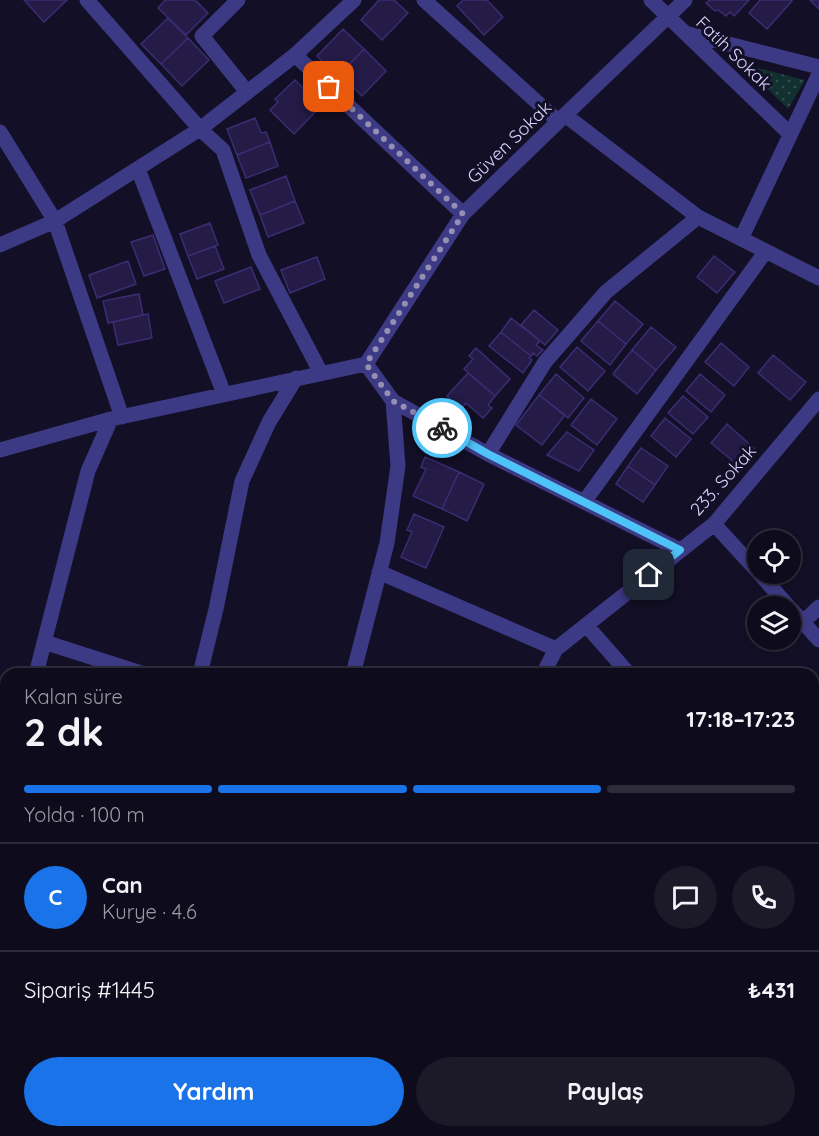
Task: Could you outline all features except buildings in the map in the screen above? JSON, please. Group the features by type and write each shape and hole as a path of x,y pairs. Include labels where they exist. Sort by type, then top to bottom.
{"street":[{"path":"87,0 200,129 223,150 259,255 321,373"},
{"path":"238,0 202,36 247,92"},
{"path":"0,245 55,221 200,129 295,55 354,0"},
{"path":"424,0 561,118 698,217 819,278"},
{"name":"Fatih Sokak","path":"651,0 790,134"},
{"name":"Güven Sokak","path":"366,364 463,214 685,0"},
{"path":"686,33 819,67"},
{"path":"295,55 463,214"},
{"path":"741,239 819,74"},
{"path":"0,132 55,221 116,418 88,471 38,668"},
{"path":"138,169 224,394"},
{"path":"488,454 545,362 606,292 698,217"},
{"path":"584,502 766,251"},
{"path":"0,450 116,418 366,364 393,401 488,454 680,550"},
{"path":"201,668 242,481 269,422 296,378"},
{"name":"233. Sokak","path":"546,668 556,649 714,524 819,399"},
{"path":"355,668 387,543 398,466 393,401"},
{"path":"714,524 747,560"},
{"path":"379,572 556,649"},
{"path":"769,584 780,596"},
{"path":"803,622 819,607"},
{"path":"801,620 819,640"},
{"path":"586,625 624,668"},
{"path":"44,642 125,668"}],"green space":[{"path":"742,64 805,80 788,109"}],"way so far":[{"path":"329,87 463,214 366,364 393,401 442,428"}],"route":[{"path":"442,428 488,454 680,550 649,575"}]}
